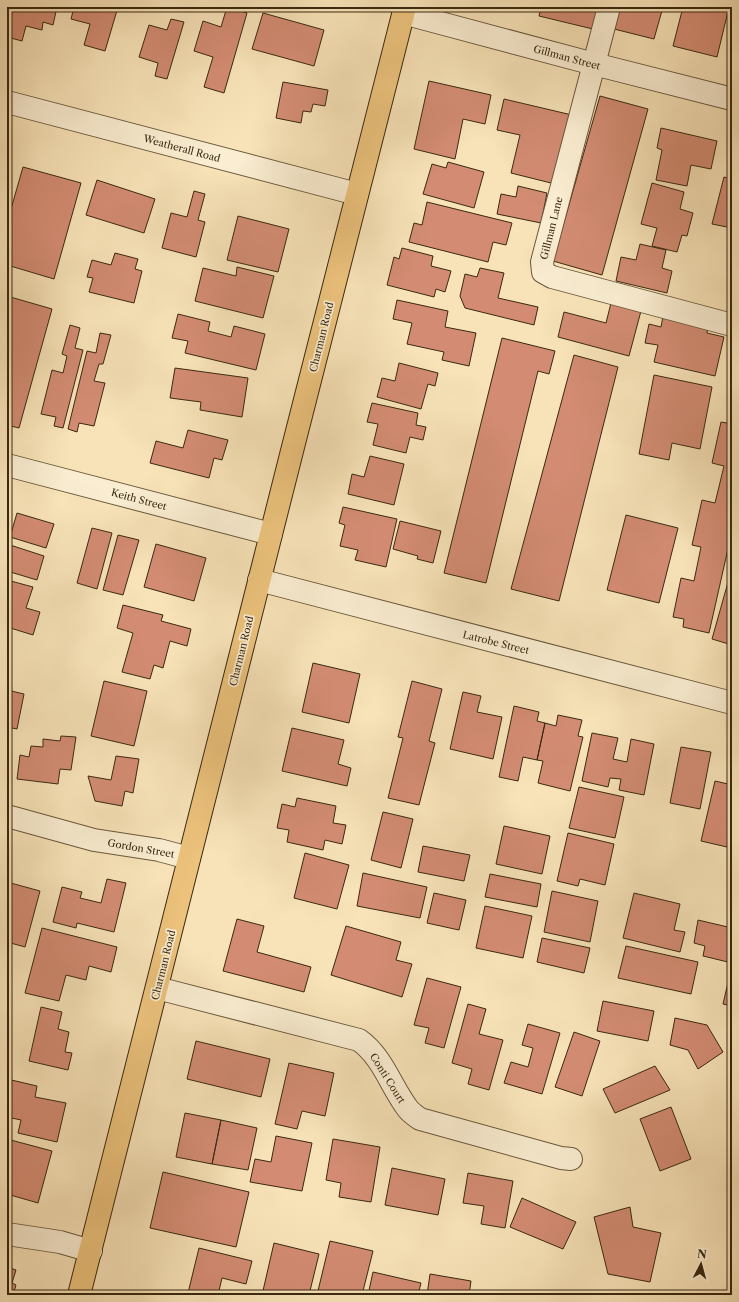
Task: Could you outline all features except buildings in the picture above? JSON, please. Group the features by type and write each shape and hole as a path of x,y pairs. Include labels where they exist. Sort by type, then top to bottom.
{"main road":[{"name":"Charman Road","path":"79,1295 404,10"}],"street":[{"path":"594,64 609,7"},
{"name":"Gillman Street","path":"404,10 594,64 732,99"},
{"name":"Gillman Lane","path":"594,64 542,262 543,272 552,278 732,325"},
{"name":"Weatherall Road","path":"7,102 357,194"},
{"name":"Keith Street","path":"7,464 271,534"},
{"name":"Latrobe Street","path":"259,580 732,703"},
{"name":"Gordon Street","path":"7,816 94,840 159,850 187,864"},
{"name":"Conti Court","path":"157,988 359,1040 368,1047 376,1057 408,1110 420,1119 561,1158 571,1159"},
{"path":"7,1235 60,1242 89,1257"}]}
